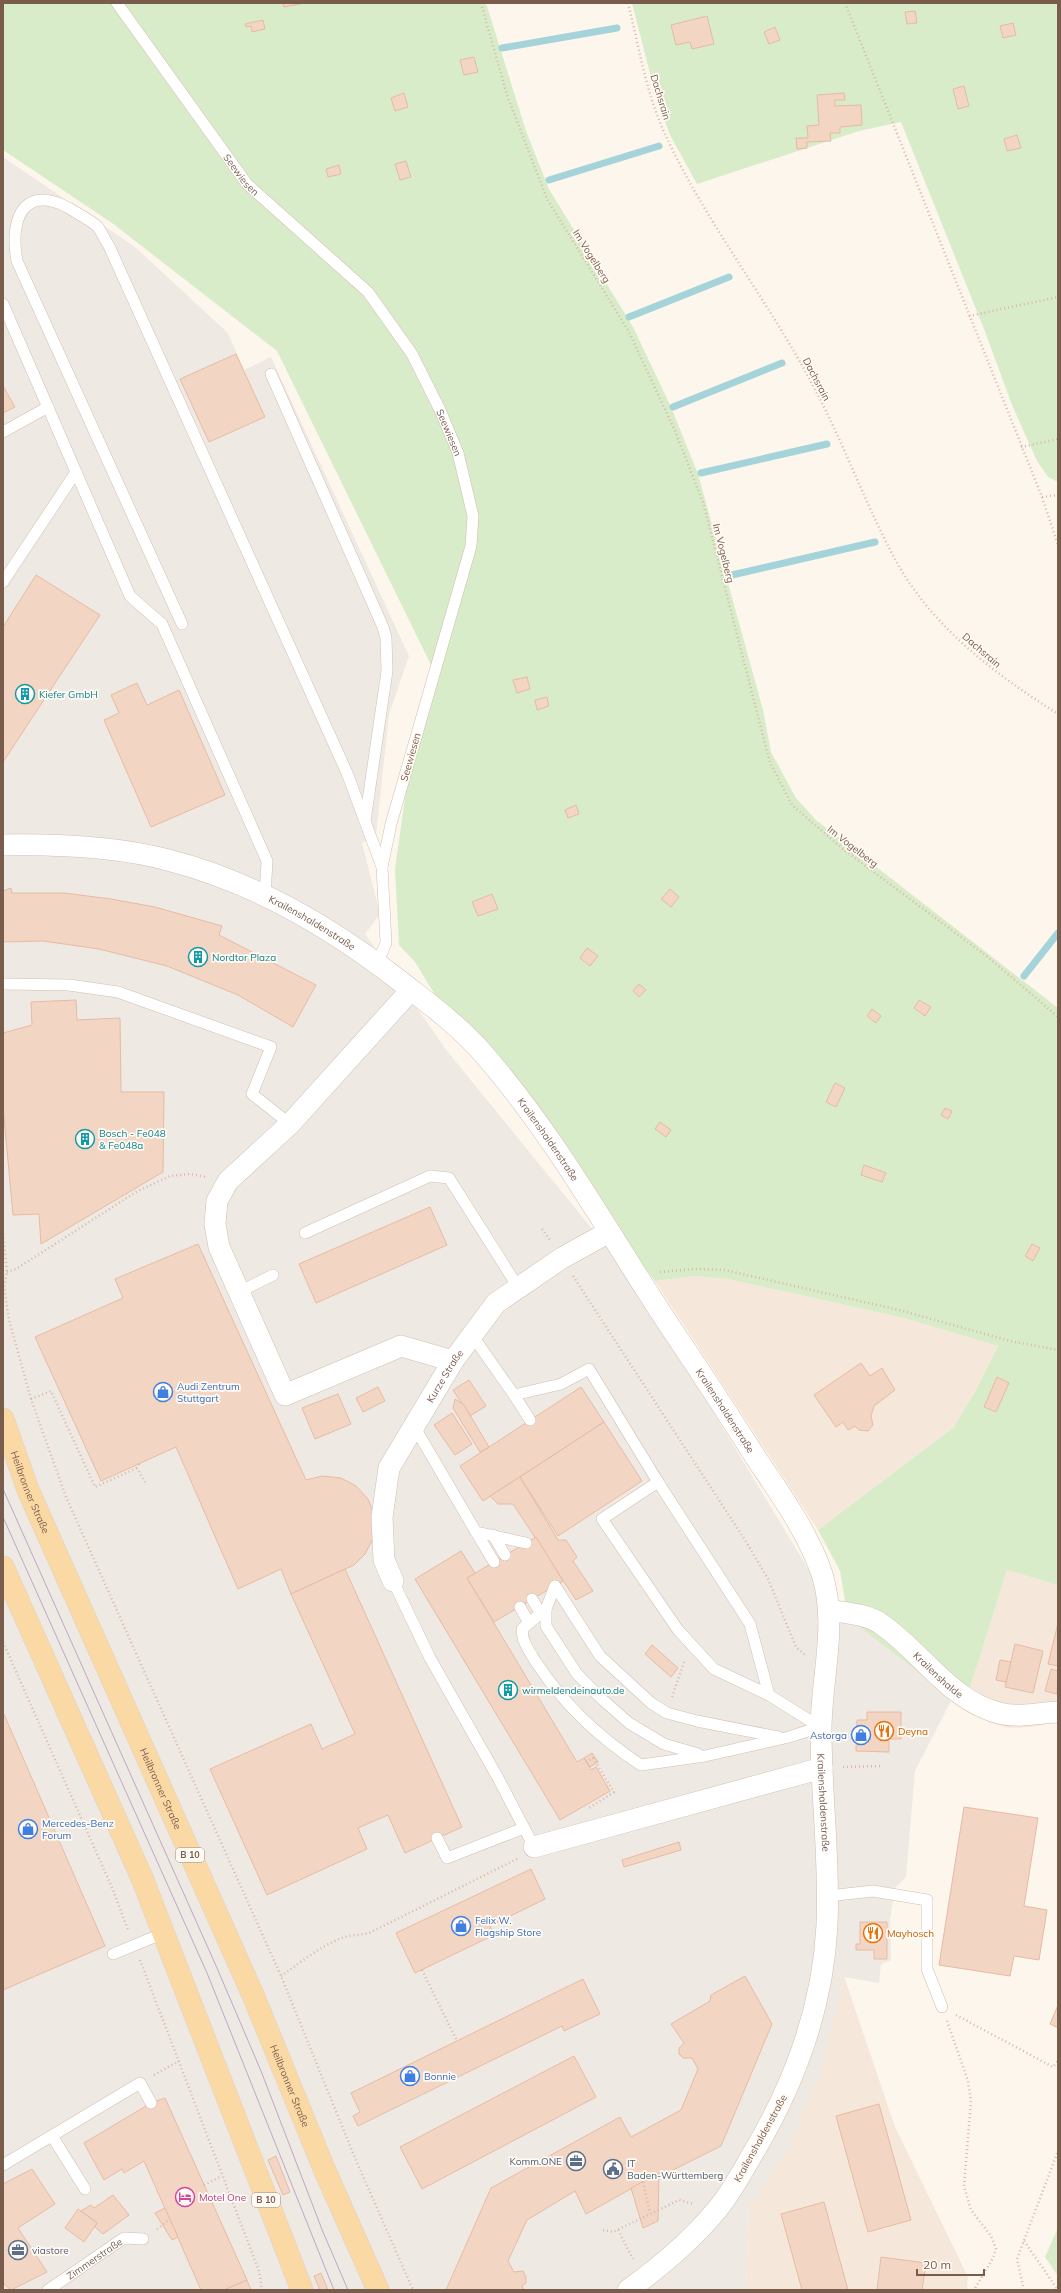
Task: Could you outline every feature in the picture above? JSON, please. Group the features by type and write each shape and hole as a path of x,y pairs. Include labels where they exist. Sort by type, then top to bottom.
{"main road":[{"name":"Heilbronner Straße","path":"3,1419 28,1490 254,1995 325,2171 378,2290"},
{"name":"B 10","path":"3,1567 142,1878 302,2290"}],"street":[{"name":"Krailenshaldenstraße","path":"3,845 77,847 167,859 220,877 302,914 348,942 439,1012 479,1049 548,1136 586,1192 639,1280 793,1514 822,1575 829,1610 820,1727 828,1896 822,1970 815,2005 800,2059 780,2106 739,2178 717,2210 686,2244 628,2290"},
{"path":"411,990 290,1124 228,1181 217,1201 214,1224 219,1247 285,1395 401,1346 453,1360"},
{"name":"Kurze Straße","path":"393,1581 384,1560 382,1517 390,1468 453,1360 496,1303 562,1258 609,1232"},
{"name":"Krailenshalde","path":"829,1610 854,1614 880,1623 943,1680 978,1705 1000,1713 1022,1715 1057,1712"},
{"path":"534,1847 822,1768"}],"lane":[{"name":"Seewiesen","path":"118,3 247,184 368,292 412,354 440,410 458,453 472,516 471,546 404,779 382,867 386,944 377,964"},
{"path":"182,624 17,261 13,243 17,224 26,204 32,200 51,200 70,208 97,227 109,246 344,766 364,823 382,867"},
{"path":"3,304 130,596 162,624 268,862 265,896"},
{"path":"271,374 383,627 386,638 386,672 364,823"},
{"path":"3,432 48,407"},
{"path":"3,582 76,472"},
{"path":"3,984 69,985 118,992 271,1047 252,1094 290,1124"},
{"path":"305,1232 430,1176 448,1178 518,1287"},
{"path":"239,1292 273,1275"},
{"path":"472,1335 530,1420"},
{"path":"514,1395 562,1384 589,1369 658,1482 750,1624 768,1695"},
{"path":"414,1426 494,1562"},
{"path":"658,1482 599,1515 678,1630 714,1669 768,1695 820,1727"},
{"path":"476,1532 526,1543"},
{"path":"493,1535 505,1555"},
{"path":"509,1539 515,1549"},
{"path":"393,1581 430,1658 534,1847"},
{"path":"780,1738 697,1721 667,1713 651,1703 600,1656 555,1586 545,1604 522,1629 522,1640 553,1688 612,1745 641,1765 705,1756 780,1738 820,1727"},
{"path":"532,1600 545,1604"},
{"path":"545,1604 546,1626 577,1674 603,1700 629,1723 664,1744 705,1756"},
{"path":"520,1607 529,1623"},
{"path":"436,1838 447,1858 524,1828"},
{"path":"828,1896 873,1891 927,1900 927,1969 942,2007"},
{"path":"113,1954 164,1933"},
{"path":"3,2165 140,2083 151,2103"},
{"path":"52,2136 85,2189"},
{"name":"Zimmerstraße","path":"48,2290 124,2238 144,2239"}],"path":[{"name":"Im Vogelberg","path":"481,3 507,95 547,199 629,332 675,431 703,502 770,763 788,799 792,805 842,849 989,958 1058,1017"},
{"name":"Dachsrain","path":"628,3 651,98 664,133 693,189 810,380 897,562 928,607 964,646 1015,687 1058,714"},
{"path":"845,3 1042,497 1058,545"},
{"path":"969,316 1058,297"},
{"path":"1021,447 1058,439"},
{"path":"1042,497 1058,494"},
{"path":"3,1273 16,1269 136,1192 170,1176 190,1174 228,1181"},
{"path":"3,1234 7,1272 4,1287 9,1320 31,1399 72,1511 281,1976 355,2158 413,2290"},
{"path":"639,1280 660,1272 694,1269 725,1270 903,1311 1010,1341 1058,1350"},
{"path":"584,1293 745,1540 768,1579 796,1647"},
{"path":"31,1399 51,1391 95,1487 137,1468 139,1464"},
{"path":"137,1468 146,1484"},
{"path":"3,1642 110,1883 259,2271 262,2290"},
{"path":"667,1713 690,1643"},
{"path":"583,1811 614,1792 591,1753"},
{"path":"586,1762 593,1758"},
{"path":"822,1768 882,1766"},
{"path":"281,1976 332,1942 344,1937 369,1933 515,1861 534,1847"},
{"path":"422,1970 457,2041"},
{"path":"942,2007 1054,2067 1058,2061"},
{"path":"942,2007 968,2081 971,2101 964,2186 971,2210 991,2236 996,2249 993,2258 974,2290"},
{"path":"140,2083 179,2061"},
{"path":"1024,2290 1017,2259 1058,2151"},
{"path":"204,2185 222,2176"},
{"path":"643,2182 650,2213"},
{"path":"603,2230 613,2232 679,2200"},
{"path":"618,2230 632,2257"},
{"path":"1024,2241 1058,2290"}],"shaded area":[{"path":"3,157 135,247 228,333 244,370 271,357 409,656 389,714 376,835 362,843 380,914 365,934 447,1051 632,1278 815,1580 848,1618 953,1697 915,1771 906,1877 895,1888 890,1919 891,1960 881,1964 879,1983 844,1977 819,2078 788,2148 749,2205 746,2290 3,2290"},
{"path":"695,1276 728,1279 904,1318 998,1346 976,1390 954,1427 818,1530 655,1281"},
{"path":"1007,1570 1058,1585 1058,1722 1030,1727 1009,1728 990,1723 964,1707"},
{"path":"844,1976 895,2127 968,2277 967,2290 746,2290 749,2205 788,2148"}],"green space":[{"path":"3,3 486,3 526,131 549,189 633,327 671,407 698,474 763,710 771,752 796,798 816,820 1058,1008 1058,1585 1007,1570 964,1707 848,1618 840,1571 818,1530 954,1427 976,1390 998,1346 904,1318 728,1279 695,1276 655,1281 442,1006 415,962 399,945 395,869 412,749 434,671 277,351 112,223 3,150"},
{"path":"632,3 1058,3 1058,482 1048,477 1037,461 1012,405 984,329 901,122 859,131 697,184 670,135 656,97"},
{"path":"1058,2228 1058,2276 1045,2257"}],"building":[{"path":"283,3 300,3 300,4 284,7"},
{"path":"915,11 917,23 907,24 905,12"},
{"path":"707,16 714,44 692,49 690,42 676,45 671,25"},
{"path":"263,20 265,29 252,32 251,26 246,27 245,24"},
{"path":"1013,23 1016,35 1003,38 1000,26"},
{"path":"775,27 780,40 769,44 764,32"},
{"path":"474,57 478,72 464,75 460,60"},
{"path":"964,86 969,106 958,109 953,89"},
{"path":"404,93 408,107 395,111 391,98"},
{"path":"844,93 845,100 835,100 835,106 861,105 862,125 840,127 840,133 830,133 831,141 807,142 807,148 797,149 796,138 808,138 807,126 819,125 817,95"},
{"path":"1017,135 1021,148 1007,151 1004,139"},
{"path":"406,161 411,177 400,180 395,164"},
{"path":"339,165 341,174 328,177 326,169"},
{"path":"236,354 265,417 209,442 180,379"},
{"path":"3,386 15,407 3,413"},
{"name":"Kiefer GmbH","path":"36,575 100,615 3,762 3,627"},
{"path":"527,677 530,689 517,693 513,680"},
{"path":"137,683 147,705 179,690 225,795 151,827 104,720 119,713 111,695"},
{"path":"547,697 549,706 537,710 535,700"},
{"path":"576,805 579,814 568,818 565,810"},
{"name":"Nordtor Plaza","path":"11,888 12,893 64,893 111,899 155,907 222,926 219,935 316,985 293,1027 238,995 167,966 99,949 43,941 3,942 3,891"},
{"path":"670,889 679,897 671,907 661,899"},
{"path":"492,894 498,909 478,916 472,902"},
{"path":"587,948 598,956 590,966 580,958"},
{"path":"639,984 646,990 639,997 633,991"},
{"name":"Bosch - Fe048 & Fe048a","path":"76,1000 77,1020 120,1018 121,1092 164,1092 163,1172 41,1244 39,1214 13,1215 3,1107 3,1033 32,1025 31,1002"},
{"path":"919,1000 931,1007 925,1016 914,1008"},
{"path":"872,1009 881,1016 876,1023 867,1016"},
{"path":"835,1083 845,1088 836,1107 826,1102"},
{"path":"945,1108 952,1111 948,1119 941,1115"},
{"path":"660,1122 671,1130 666,1137 655,1129"},
{"path":"864,1165 886,1173 882,1182 861,1175"},
{"path":"430,1207 447,1245 316,1303 299,1264"},
{"name":"Audi Zentrum Stuttgart","path":"198,1244 306,1480 322,1476 341,1478 356,1486 368,1499 375,1517 374,1537 365,1554 354,1565 291,1594 281,1569 238,1589 176,1447 101,1481 35,1337 123,1298 115,1279"},
{"path":"1032,1244 1040,1248 1033,1261 1025,1256"},
{"path":"861,1363 870,1376 882,1368 895,1390 874,1406 871,1416 873,1425 868,1431 859,1430 855,1426 848,1430 843,1422 836,1427 814,1395"},
{"path":"997,1377 1009,1383 996,1412 984,1407"},
{"path":"469,1380 486,1406 470,1416 453,1390"},
{"path":"378,1387 385,1401 363,1412 356,1398"},
{"path":"581,1387 604,1422 483,1501 460,1466"},
{"path":"338,1394 351,1424 315,1439 302,1408"},
{"path":"455,1399 464,1405 489,1447 480,1452 453,1408"},
{"path":"452,1413 472,1444 455,1455 434,1425"},
{"path":"604,1422 642,1481 558,1536 520,1477"},
{"path":"520,1477 558,1540 566,1540 577,1557 573,1561 593,1591 576,1600 513,1504 498,1504 490,1496"},
{"path":"536,1537 563,1581 494,1622 467,1578"},
{"name":"wirmeldendeinauto.de","path":"461,1551 475,1573 467,1578 577,1762 584,1758 591,1770 596,1767 610,1791 560,1820 415,1579"},
{"path":"345,1569 462,1827 405,1853 388,1815 358,1828 367,1849 267,1895 210,1769 311,1724 322,1749 355,1734 291,1594"},
{"path":"1058,1623 1058,1666 1048,1664"},
{"path":"1015,1644 1043,1651 1033,1693 1005,1687"},
{"path":"652,1645 678,1668 671,1677 645,1654"},
{"path":"1000,1660 1011,1662 1006,1682 996,1680"},
{"path":"1051,1669 1058,1671 1057,1694 1045,1691"},
{"name":"Mercedes-Benz Forum","path":"3,1712 105,1946 3,1990"},
{"path":"867,1712 901,1712 901,1739 889,1739 889,1752 856,1751 857,1720 867,1720"},
{"path":"592,1753 598,1762 590,1767 584,1758"},
{"path":"964,1807 1038,1818 1024,1906 1047,1910 1039,1960 1014,1956 1010,1976 939,1965"},
{"path":"679,1842 681,1850 624,1867 622,1860"},
{"path":"531,1869 545,1899 490,1926 494,1935 415,1973 396,1933"},
{"name":"Mayhosch","path":"860,1922 887,1922 887,1959 874,1959 874,1950 856,1950 856,1944 860,1944"},
{"path":"745,1976 772,2024 721,2146 663,2175 659,2173 586,2214 575,2191 527,2220 508,2261 514,2272 523,2271 526,2277 526,2283 522,2286 524,2290 446,2290 491,2188 620,2117 631,2137 681,2110 698,2069 692,2058 683,2058 679,2054 679,2048 684,2043 671,2024 710,2001 711,1995"},
{"path":"583,1979 600,2014 564,2031 562,2026 358,2126 353,2116 360,2112 351,2093"},
{"path":"1058,2005 1058,2028 1050,2024"},
{"path":"574,2056 596,2097 422,2189 400,2147"},
{"name":"Motel One","path":"165,2098 247,2280 224,2290 201,2290 144,2161 124,2173 122,2169 104,2180 84,2143 151,2103"},
{"path":"879,2104 911,2220 868,2232 836,2116"},
{"path":"276,2156 290,2192 283,2195 268,2160"},
{"name":"viastore","path":"32,2169 55,2204 18,2228 47,2272 11,2290 3,2283 3,2184"},
{"path":"659,2173 658,2221 643,2228 631,2188"},
{"path":"113,2195 129,2215 103,2234 95,2227 97,2223 81,2211 91,2205 94,2208"},
{"path":"824,2202 848,2290 802,2290 781,2214"},
{"path":"165,2208 178,2237 172,2240 155,2213"},
{"path":"78,2209 97,2223 84,2242 65,2228"},
{"path":"881,2257 926,2263 922,2290 877,2290"},
{"path":"321,2273 328,2290 320,2290 314,2276"},
{"path":"247,2280 251,2290 224,2290"}],"waterway":[{"path":"502,48 617,28"},
{"path":"549,180 659,146"},
{"path":"629,317 729,277"},
{"path":"673,407 782,363"},
{"path":"701,473 827,444"},
{"path":"732,575 875,542"},
{"path":"1024,976 1058,933"}],"tram line":[{"path":"3,1489 217,1968 261,2071 323,2232 348,2290"},
{"path":"3,1517 207,1973 334,2290"}],"place":[{"name":"Kiefer GmbH","path":"25,694"},
{"name":"Nordtor Plaza","path":"198,957"},
{"name":"Bosch - Fe048 & Fe048a","path":"85,1139"},
{"name":"Audi Zentrum Stuttgart","path":"163,1392"},
{"name":"wirmeldendeinauto.de","path":"508,1690"},
{"name":"Deyna","path":"884,1731"},
{"name":"Astorga","path":"861,1735"},
{"name":"Mercedes-Benz Forum","path":"28,1829"},
{"name":"Felix W. Flagship Store","path":"461,1926"},
{"name":"Mayhosch","path":"873,1933"},
{"name":"Bonnie","path":"410,2076"},
{"name":"Komm.ONE","path":"576,2161"},
{"name":"IT Baden-Württemberg","path":"613,2169"},
{"name":"Motel One","path":"185,2197"},
{"name":"viastore","path":"18,2250"}]}
